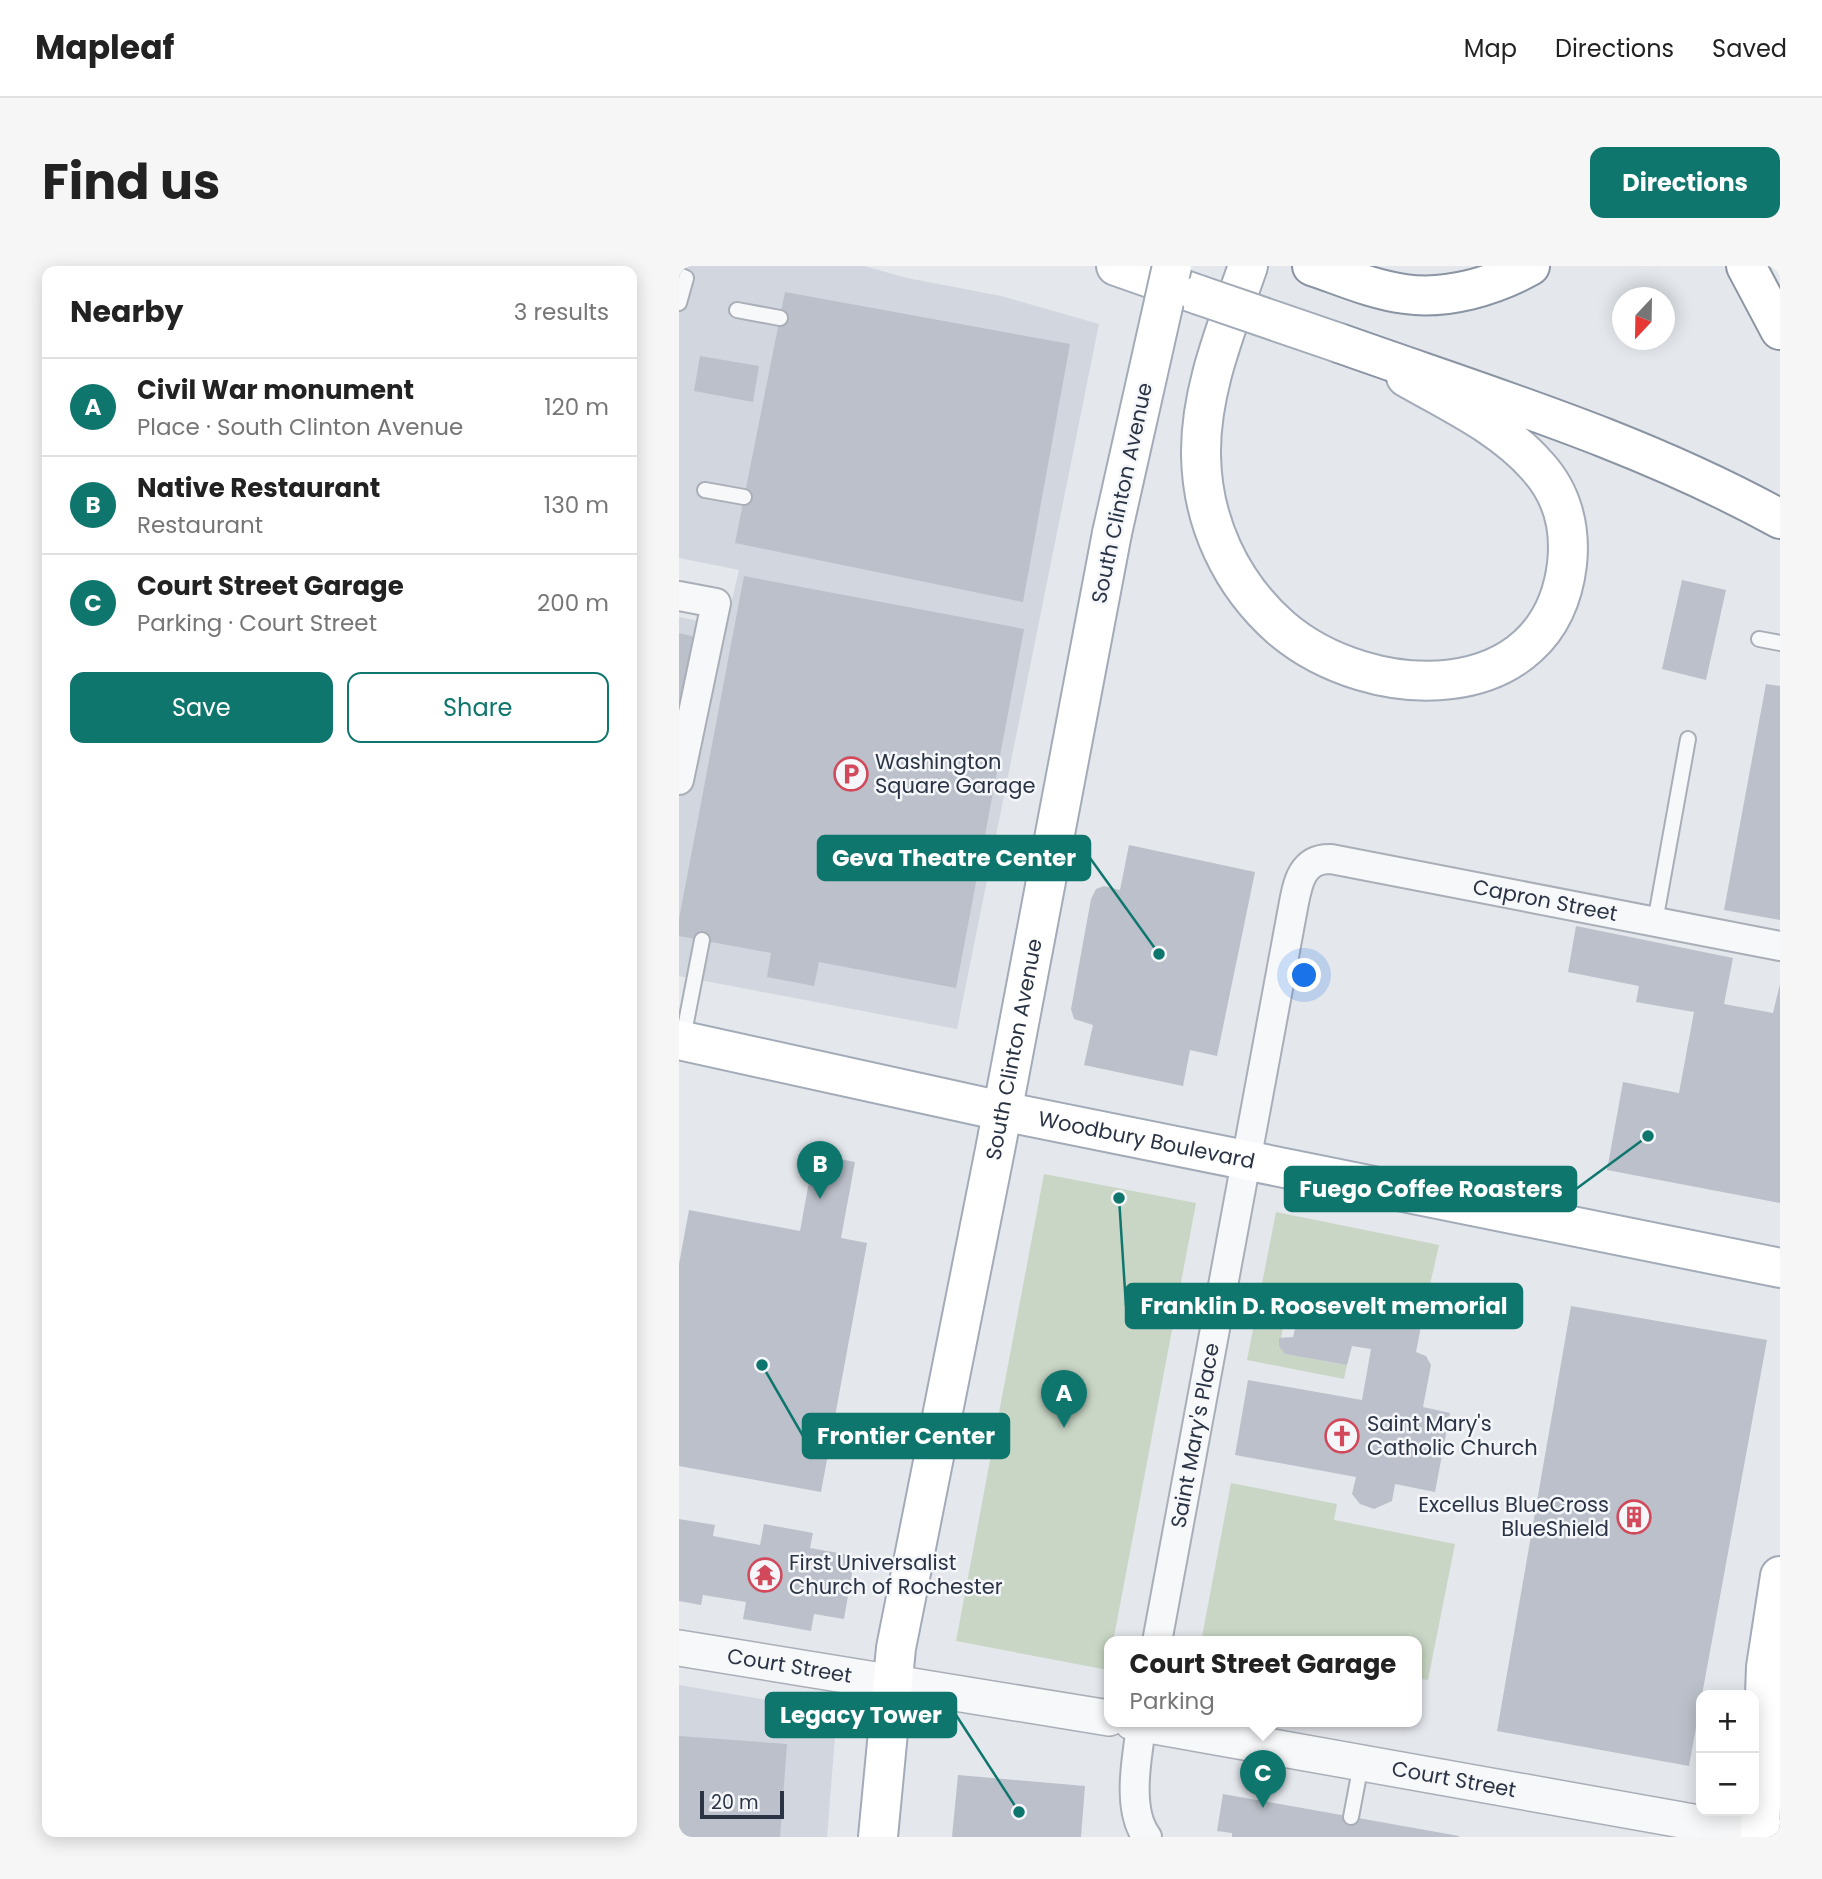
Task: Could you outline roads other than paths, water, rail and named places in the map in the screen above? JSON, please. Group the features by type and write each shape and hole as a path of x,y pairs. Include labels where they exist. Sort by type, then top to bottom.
{"main road":[{"path":"1116,266 1616,442 1702,478 1780,519"},
{"name":"South Clinton Avenue","path":"878,1837 891,1683 1112,533 1172,266"},
{"path":"1248,266 1211,379 1201,442 1207,505 1216,536 1231,567 1259,606 1282,628 1308,647 1337,661 1378,675 1419,681 1449,681 1491,670 1515,656 1536,637 1557,604 1568,557 1566,523 1553,487 1537,465 1495,430 1389,368 1339,343"},
{"path":"1312,266 1407,294 1435,295 1478,287 1531,266"},
{"path":"1746,266 1780,330"},
{"name":"Woodbury Boulevard","path":"681,1040 1002,1111 1780,1268"},
{"path":"1765,1836 1765,1678 1780,1576"},
{"path":"1765,1836 1780,1717"}],"street":[{"path":"679,596 716,603 679,780"},
{"name":"Capron Street","path":"1312,862 1331,859 1780,946"},
{"name":"Saint Mary's Place","path":"1158,1636 1297,889 1303,872 1312,862"},
{"name":"Court Street","path":"679,1648 1104,1718"},
{"path":"1131,1727 1136,1816 1147,1837"},
{"name":"Court Street","path":"1159,1727 1765,1836"},
{"path":"1126,1837 1135,1798"}],"lane":[{"path":"679,303 682,276"},
{"path":"737,310 780,318"},
{"path":"705,489 744,497"},
{"path":"1759,639 1780,643"},
{"path":"1655,922 1688,739"},
{"path":"681,1040 702,940"},
{"path":"1351,1816 1361,1763"}],"place":[{"name":"Washington Square Garage","path":"851,774"},
{"name":"Geva Theatre Center","path":"1159,954"},
{"name":"Fuego Coffee Roasters","path":"1648,1136"},
{"name":"Franklin D. Roosevelt memorial","path":"1119,1198"},
{"name":"Native Restaurant","path":"820,1199"},
{"name":"Frontier Center","path":"762,1365"},
{"name":"Civil War monument","path":"1064,1428"},
{"name":"Saint Mary's Catholic Church","path":"1342,1436"},
{"name":"Excellus BlueCross BlueShield","path":"1634,1517"},
{"name":"First Universalist Church of Rochester","path":"765,1575"},
{"name":"Court Street Garage","path":"1263,1808"},
{"name":"Legacy Tower","path":"1019,1812"}]}
